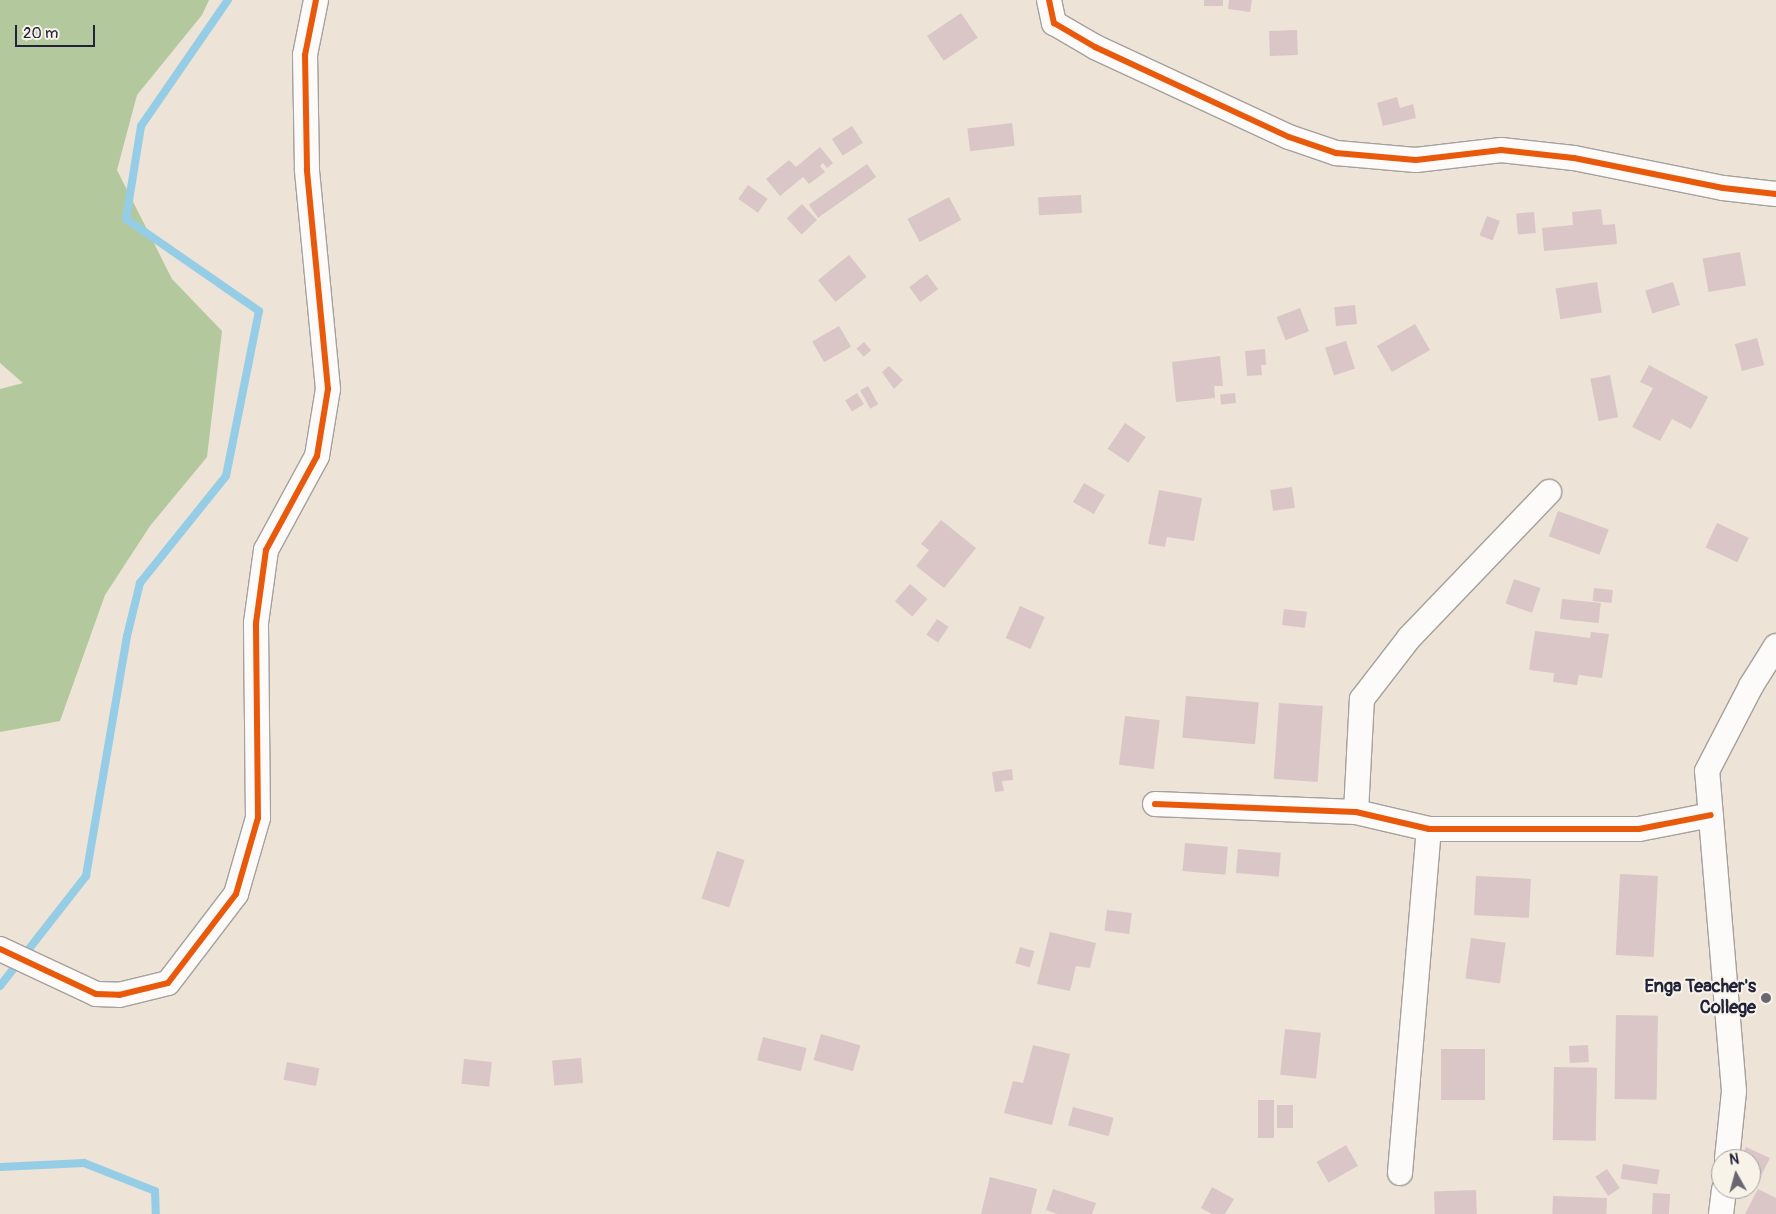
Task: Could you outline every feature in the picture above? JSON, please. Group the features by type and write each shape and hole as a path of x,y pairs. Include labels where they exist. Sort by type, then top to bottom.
{"street":[{"path":"0,949 82,985 96,994 118,995 168,983 236,894 258,818 256,624 266,550 316,456 328,389 307,169 305,55 316,0"},
{"path":"1048,0 1054,23 1095,46 1289,137 1336,152 1416,160 1501,150 1574,158 1724,188 1776,194"},
{"path":"1356,812 1362,699 1410,637 1549,492"},
{"path":"1728,1149 1734,1091 1707,771 1751,686 1776,646"},
{"path":"1155,804 1356,812 1429,829 1639,829 1710,815"},
{"path":"1400,1173 1429,829"},
{"path":"1722,1214 1723,1199"}],"green space":[{"path":"0,0 209,0 202,15 137,95 117,170 172,279 222,331 207,457 150,526 105,595 60,721 0,732 0,389 23,383 0,363"}],"building":[{"path":"1204,0 1223,0 1223,6 1204,6"},
{"path":"1229,0 1252,0 1250,12 1228,9"},
{"path":"961,13 978,38 944,61 927,36"},
{"path":"1297,30 1298,55 1270,56 1269,31"},
{"path":"1397,97 1400,108 1413,104 1416,118 1383,126 1377,103"},
{"path":"1012,123 1015,146 970,151 967,128"},
{"path":"852,126 863,143 843,156 832,139"},
{"path":"820,147 833,163 827,168 823,163 820,166 825,172 809,184 803,177 780,196 766,179 789,160 796,167"},
{"path":"867,164 876,177 818,218 809,205"},
{"path":"748,185 768,199 758,213 738,199"},
{"path":"1081,195 1082,213 1039,215 1038,197"},
{"path":"949,197 961,220 920,242 908,219"},
{"path":"802,204 817,220 802,234 787,218"},
{"path":"1601,209 1603,225 1615,224 1617,244 1544,251 1542,228 1573,225 1572,212"},
{"path":"1534,212 1536,233 1518,234 1516,214"},
{"path":"1487,216 1500,221 1493,241 1479,236"},
{"path":"1740,252 1746,285 1708,292 1703,259"},
{"path":"849,255 867,277 836,302 818,280"},
{"path":"927,274 938,289 920,302 909,287"},
{"path":"1597,282 1602,313 1560,319 1556,289"},
{"path":"1673,282 1680,305 1652,313 1645,290"},
{"path":"1355,305 1357,324 1336,326 1334,307"},
{"path":"1300,308 1309,331 1286,340 1277,317"},
{"path":"1415,324 1430,350 1392,372 1377,346"},
{"path":"839,326 851,347 824,362 812,342"},
{"path":"1757,338 1764,365 1742,371 1735,344"},
{"path":"1346,341 1355,369 1334,375 1325,348"},
{"path":"864,342 871,350 864,357 856,349"},
{"path":"1265,349 1266,365 1261,365 1262,375 1247,376 1245,351"},
{"path":"1220,356 1223,386 1214,386 1215,398 1176,402 1172,362"},
{"path":"1649,365 1708,397 1691,429 1672,419 1660,441 1632,427 1653,388 1640,382"},
{"path":"889,366 903,380 894,389 882,372"},
{"path":"1610,375 1618,417 1599,421 1590,379"},
{"path":"868,386 878,404 870,409 860,390"},
{"path":"857,393 864,404 852,411 845,400"},
{"path":"1235,393 1236,403 1221,405 1220,395"},
{"path":"1125,423 1146,437 1128,463 1108,449"},
{"path":"1084,483 1105,495 1094,514 1073,502"},
{"path":"1292,487 1295,508 1273,511 1270,490"},
{"path":"1159,490 1202,498 1194,541 1167,537 1165,547 1148,544"},
{"path":"1558,511 1609,529 1600,555 1549,536"},
{"path":"941,520 976,548 944,588 916,566 929,550 921,544"},
{"path":"1717,523 1749,538 1737,562 1706,547"},
{"path":"1514,579 1540,588 1532,613 1506,604"},
{"path":"910,584 927,599 912,616 895,601"},
{"path":"1594,588 1613,590 1612,603 1593,601"},
{"path":"1562,599 1601,603 1599,623 1560,619"},
{"path":"1020,606 1045,617 1030,649 1006,638"},
{"path":"1284,609 1307,612 1305,628 1282,625"},
{"path":"937,619 949,627 938,643 926,635"},
{"path":"1535,631 1590,638 1591,632 1609,634 1602,678 1579,675 1577,685 1553,682 1554,673 1529,670"},
{"path":"1186,696 1259,702 1255,744 1182,738"},
{"path":"1279,703 1323,706 1318,782 1274,779"},
{"path":"1125,716 1160,720 1154,769 1119,765"},
{"path":"1012,769 1013,780 1002,781 1004,791 995,792 992,772"},
{"path":"1185,843 1228,847 1225,875 1183,871"},
{"path":"1238,849 1281,853 1279,877 1236,873"},
{"path":"717,851 745,860 729,908 702,899"},
{"path":"1620,874 1658,876 1654,957 1616,955"},
{"path":"1476,876 1531,879 1529,918 1474,915"},
{"path":"1107,910 1132,913 1129,934 1104,931"},
{"path":"1050,932 1096,943 1090,968 1076,966 1070,991 1037,984"},
{"path":"1471,938 1506,943 1500,983 1465,979"},
{"path":"1020,947 1034,951 1030,967 1015,963"},
{"path":"1616,1015 1658,1016 1657,1100 1615,1099"},
{"path":"1285,1029 1321,1033 1316,1079 1280,1075"},
{"path":"821,1034 860,1045 853,1071 814,1060"},
{"path":"763,1037 807,1048 801,1071 757,1060"},
{"path":"1033,1045 1070,1054 1052,1125 1004,1113 1013,1081 1023,1083"},
{"path":"1588,1045 1589,1062 1570,1063 1569,1046"},
{"path":"1441,1049 1485,1049 1485,1100 1441,1100"},
{"path":"581,1058 583,1083 554,1085 552,1061"},
{"path":"464,1059 492,1062 489,1087 461,1084"},
{"path":"287,1062 319,1068 316,1086 284,1080"},
{"path":"1554,1067 1597,1068 1596,1141 1553,1140"},
{"path":"1258,1100 1274,1100 1274,1138 1258,1138"},
{"path":"1277,1105 1293,1105 1293,1128 1277,1128"},
{"path":"1073,1107 1114,1118 1109,1136 1068,1125"},
{"path":"1346,1145 1358,1166 1329,1183 1317,1162"},
{"path":"1761,1154 1770,1158 1761,1176"},
{"path":"1623,1164 1660,1170 1657,1185 1621,1179"},
{"path":"1607,1169 1620,1188 1608,1196 1595,1177"},
{"path":"990,1177 1037,1189 1031,1214 981,1214"},
{"path":"1212,1187 1234,1199 1225,1214 1212,1214 1201,1208"},
{"path":"1053,1189 1096,1203 1092,1214 1057,1214 1046,1210"},
{"path":"1476,1190 1477,1214 1435,1214 1434,1191"},
{"path":"1761,1190 1776,1198 1776,1214 1745,1214 1753,1199 1761,1199"},
{"path":"1653,1193 1670,1194 1669,1214 1652,1214"},
{"path":"1553,1196 1607,1198 1606,1214 1552,1214"}],"waterway":[{"path":"0,986 86,876 127,636 140,583 226,476 259,311 126,219 141,126 228,0"},
{"path":"0,1167 84,1163 155,1191 156,1214"}],"cycle path":[{"path":"0,949 96,994 119,995 168,983 236,894 258,818 256,623 266,550 317,456 328,389 307,169 305,55 316,0"},
{"path":"1049,0 1054,23 1095,47 1289,137 1336,153 1416,160 1501,150 1574,158 1723,188 1776,194"},
{"path":"1155,804 1356,812 1429,829 1639,829 1711,815"}],"place":[{"name":"Enga Teacher's College","path":"1766,998"}]}
